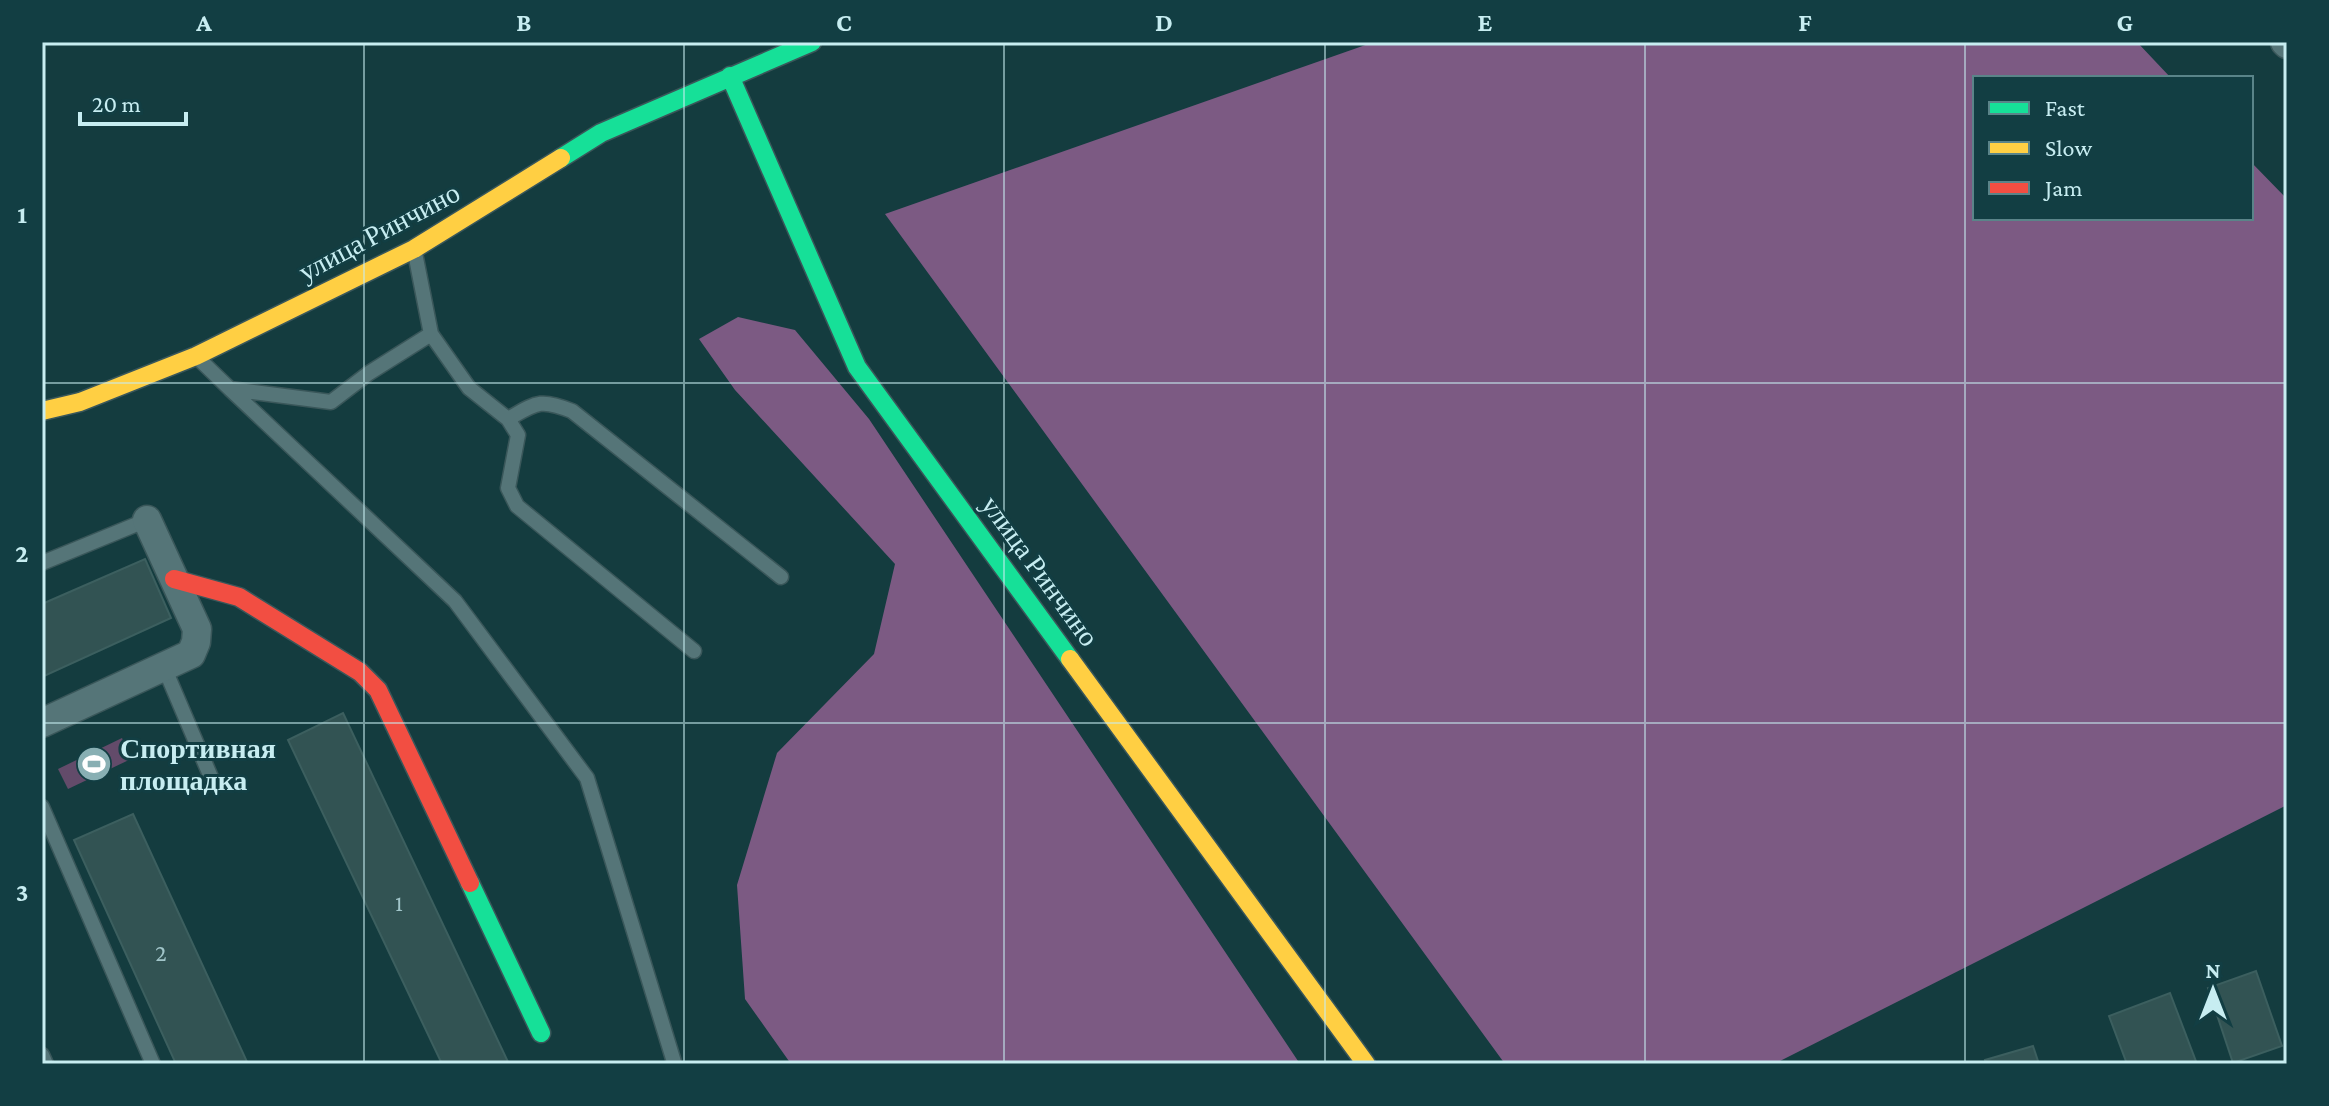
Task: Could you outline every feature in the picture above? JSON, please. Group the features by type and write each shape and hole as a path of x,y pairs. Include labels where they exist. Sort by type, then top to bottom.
{"street":[{"name":"улица Ринчино","path":"42,411 80,402 196,356 414,249 601,133 812,42"},
{"name":"улица Ринчино","path":"730,76 857,367 1366,1064"},
{"path":"42,723 191,654 197,629 147,520"},
{"path":"174,579 239,597 360,672 378,690 541,1033"}],"lane":[{"path":"414,249 431,334 469,388 508,419 518,435 508,488 517,506 694,651"},
{"path":"230,389 331,402 369,373 431,334"},
{"path":"196,356 455,601 587,778 674,1062"},
{"path":"508,419 536,403 555,404 572,411 781,577"},
{"path":"42,563 147,520"},
{"path":"164,667 213,782"},
{"path":"42,807 153,1064"},
{"path":"42,1055 46,1064"}],"shaded area":[{"path":"1374,42 2137,42 2169,76 1973,76 1973,220 2253,220 2253,164 2287,199 2287,805 1774,1064 1505,1064 885,214"},
{"path":"738,317 795,330 869,419 1300,1064 791,1064 745,999 737,885 777,753 874,654 895,564 735,390 699,339"},
{"name":"Спортивная площадка","path":"122,738 131,759 68,789 58,769"}],"building":[{"path":"145,559 171,618 42,677 42,604"},
{"path":"343,713 509,1064 442,1064 288,740"},
{"path":"133,814 248,1064 176,1064 74,840"},
{"path":"2256,971 2282,1046 2233,1063 2208,988"},
{"path":"2170,993 2197,1064 2127,1064 2109,1016"},
{"path":"2033,1046 2039,1064 1986,1064 1985,1060"}],"traffic: fast":[{"path":"561,158 601,133 812,42"},
{"path":"730,76 857,367 1070,659"},
{"path":"470,883 541,1033"}],"traffic: slow":[{"path":"42,411 80,402 196,356 414,249 561,158"},
{"path":"1070,659 1366,1064"}],"traffic: jam":[{"path":"174,579 239,597 360,672 378,690 470,883"}],"place":[{"name":"Спортивная площадка","path":"94,764"}]}
